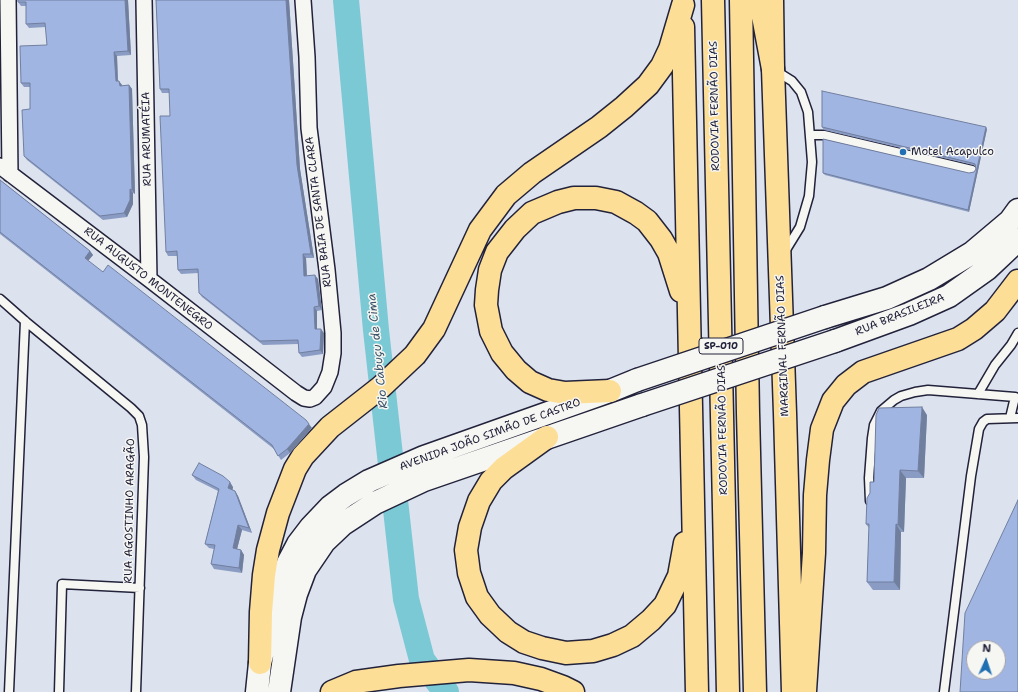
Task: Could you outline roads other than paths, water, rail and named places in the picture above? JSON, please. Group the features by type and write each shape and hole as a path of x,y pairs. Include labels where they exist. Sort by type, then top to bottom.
{"highway":[{"name":"RODOVIA FERNÃO DIAS","path":"713,0 728,692"},
{"name":"SP-010","path":"741,0 748,413 755,692"},
{"path":"760,0 773,68"},
{"name":"MARGINAL FERNÃO DIAS","path":"772,0 793,692"},
{"name":"SP-010","path":"683,3 697,692"},
{"path":"260,663 261,612 268,550 278,513 292,475 304,456 330,426 381,387 415,355 434,329 480,230 506,195 532,174 612,117 648,85 662,66 670,49 683,3"},
{"path":"610,391 565,393 548,390 530,382 516,370 502,353 491,331 486,305 486,290 490,270 497,252 515,228 532,213 558,202 574,198 596,198 616,202 647,221 661,239 669,253 675,269 689,318"},
{"path":"805,692 814,560 817,467 822,429 833,401 846,385 863,372 958,339 974,329 995,311 1018,281"},
{"path":"547,437 504,468 491,481 479,501 470,527 466,550 469,573 477,597 490,615 508,632 524,642 542,648 566,653 593,651 613,646 632,636 665,605 679,576 694,501"},
{"path":"332,692 356,682 399,676 469,670 514,673 541,679 562,686 573,692"}],"main road":[{"name":"RUA BRASILEIRA","path":"825,317 887,298 929,279 972,253 1010,220 1018,210"},
{"name":"RUA BRASILEIRA","path":"836,341 908,314 949,296 987,269 1018,240"},
{"name":"AVENIDA JOÃO SIMÃO DE CASTRO","path":"257,692 260,663 277,596 288,563 298,544 311,527 330,507 346,495 369,481 424,457 638,380 825,317"},
{"name":"AVENIDA JOÃO SIMÃO DE CASTRO","path":"279,692 290,617 296,594 305,570 324,542 343,524 375,503 424,480 547,437 836,341"}],"street":[{"path":"5,170 8,0"},
{"name":"RUA ARUMATÉIA","path":"144,0 149,279"},
{"name":"RUA BAIA DE SANTA CLARA","path":"296,393 304,398 310,399 315,397 324,387 330,372 333,343 327,270 309,128 307,57 303,0"},
{"name":"RUA AUGUSTO MONTENEGRO","path":"5,170 296,393"}],"lane":[{"path":"773,68 792,81 801,92 808,112 812,162 809,196 800,227 780,260"},
{"path":"810,135 824,135 972,170"},
{"name":"RUA AGOSTINHO ARAGÃO","path":"0,299 139,416 142,425 144,451 136,692"},
{"path":"9,692 25,321"},
{"path":"978,394 995,365 1011,345 1018,333"},
{"path":"870,501 869,478 874,425 881,411 894,400 901,396 928,390 1016,397 1014,418 987,419 983,422 979,430 971,476 944,692"},
{"path":"59,692 62,584 140,588"}],"waterway":[{"name":"Rio Cabuçu de Cima","path":"346,0 376,330 406,599 422,660 446,692"}],"place":[{"name":"Motel Acapulco","path":"903,152"}]}
